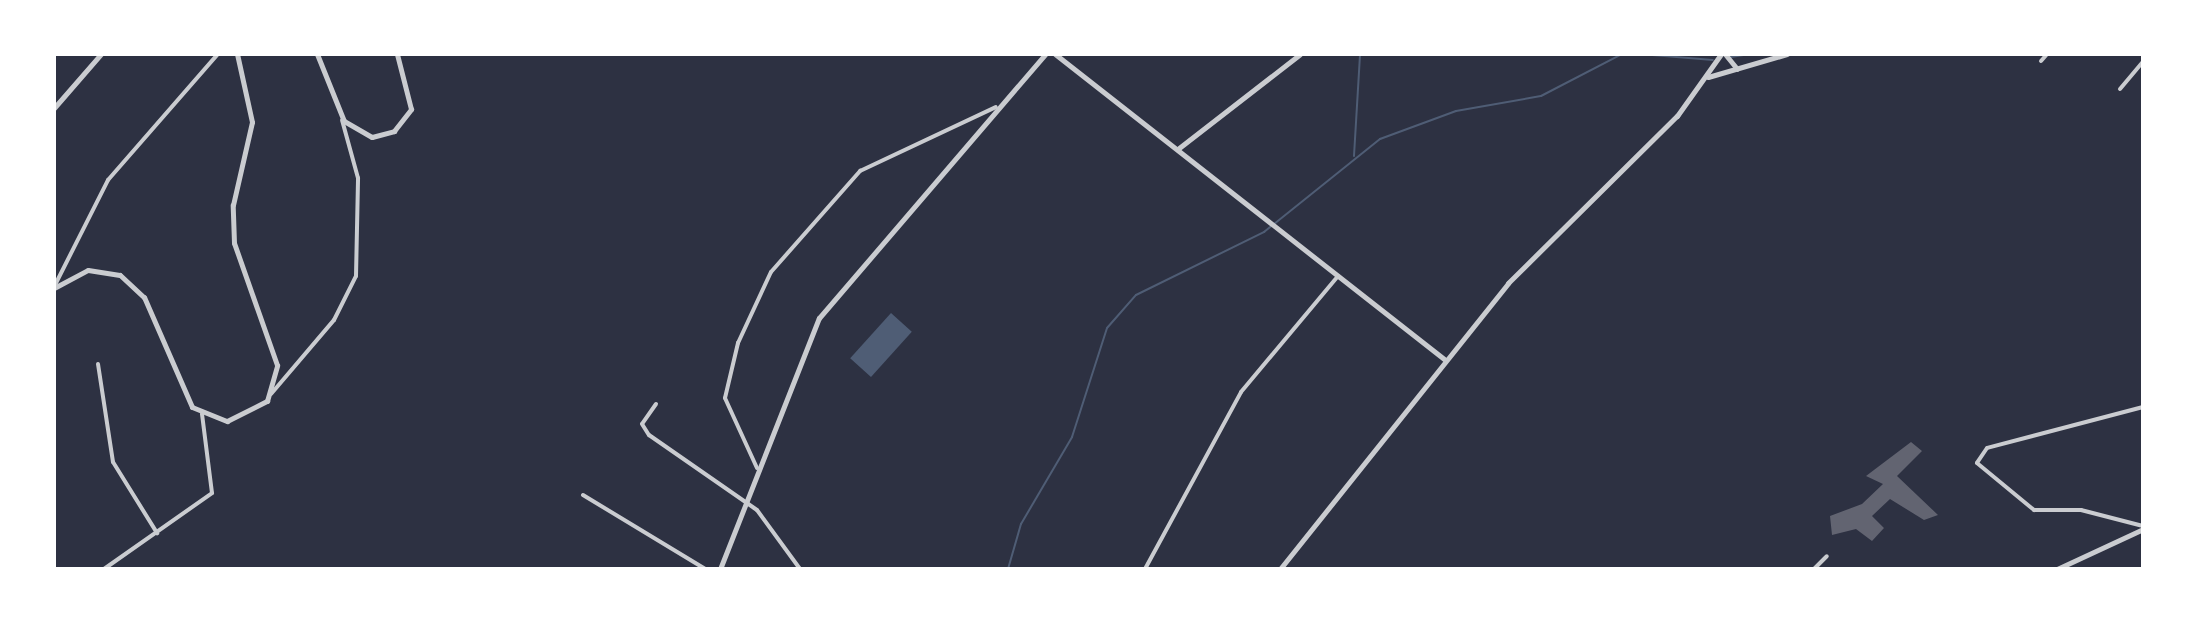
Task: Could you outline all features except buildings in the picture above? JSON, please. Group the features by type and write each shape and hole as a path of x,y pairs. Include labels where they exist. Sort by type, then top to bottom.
{"street":[{"path":"54,108 101,54"},
{"path":"54,288 108,180 218,54"},
{"path":"237,54 252,122 233,205 234,243 275,357 271,394"},
{"path":"54,288 96,269 133,284 183,394 202,414 242,418 271,394 334,320 356,276 358,178 339,111 317,54"},
{"path":"339,111 367,136 403,124 412,98 397,54"},
{"path":"720,569 803,349 833,296 1045,54"},
{"path":"1055,54 1179,148 1445,360"},
{"path":"1179,148 1300,54"},
{"path":"1280,569 1508,283 1707,77 1723,54 1737,69"},
{"path":"1707,77 1787,54"},
{"path":"2041,61 2047,54"},
{"path":"2120,89 2143,62"},
{"path":"757,468 731,417 726,389 771,272 860,171 996,107"},
{"path":"1145,569 1241,392 1338,276"},
{"path":"98,364 113,462 157,533"},
{"path":"656,404 642,424 649,435 745,500 800,569"},
{"path":"2143,407 1987,448 1977,463 2034,510 2081,510 2143,527"},
{"path":"104,569 214,490 199,435 202,414"},
{"path":"583,495 705,569"},
{"path":"2057,569 2143,527"},
{"path":"1814,569 1827,556"}],"water":[{"path":"891,313 912,332 871,377 850,358"}],"waterway":[{"path":"1354,156 1360,54"},
{"path":"1008,569 1021,524 1072,437 1107,328 1136,295 1264,232 1380,139 1456,111 1541,96 1622,54"},
{"path":"1640,54 1713,60"},
{"path":"1731,57 1750,54"}]}
